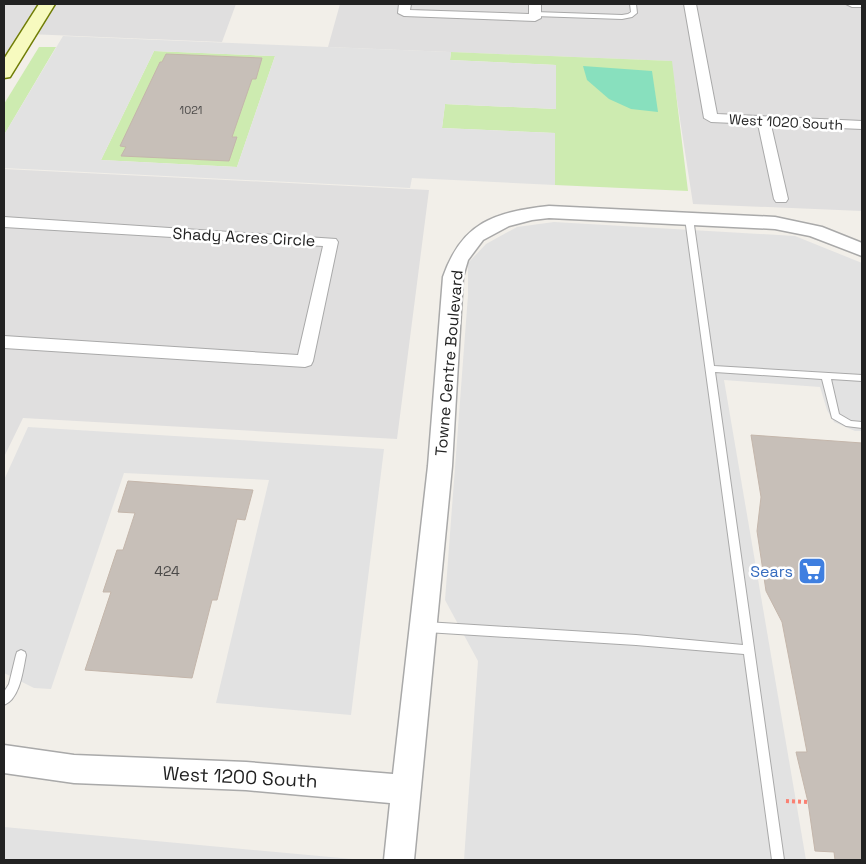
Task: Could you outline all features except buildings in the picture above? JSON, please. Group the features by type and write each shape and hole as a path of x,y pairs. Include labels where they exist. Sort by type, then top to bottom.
{"main road":[{"path":"4,72 47,4"}],"street":[{"path":"405,4 404,13 535,18 535,9"},
{"name":"West 1020 South","path":"690,4 711,118 862,125"},
{"path":"852,4 862,4"},
{"path":"764,121 781,199"},
{"name":"Towne Centre Boulevard","path":"399,860 440,466 453,277 463,250 478,235 506,220 536,213 564,212 790,225 815,231 862,250"},
{"name":"Shady Acres Circle","path":"4,222 331,242 306,361 4,342"},
{"name":"West 1200 South","path":"4,759 74,769 246,776 406,790"}],"lane":[{"path":"535,9 622,17 630,16 634,13 633,4"},
{"path":"689,218 778,860"},
{"path":"711,368 862,378"},
{"path":"826,376 834,416 849,424 862,425"},
{"path":"423,627 636,640 748,650"},
{"path":"4,700 14,686 21,655"}],"shaded area":[{"path":"4,4 236,4 222,42 28,34 4,73"},
{"path":"340,4 862,4 862,211 693,204 671,61 328,47"},
{"path":"63,36 451,52 450,60 556,65 556,109 445,104 442,128 555,133 555,185 412,178 410,188 4,168 4,135","holes":["154,51 275,56 237,167 101,160"]},
{"path":"4,169 429,190 397,439 23,418 4,457"},
{"path":"554,222 795,236 862,263 862,431 855,431 834,422 827,410 820,387 724,380 806,860 464,860 478,661 445,600 468,295 468,263 486,244 517,227"},
{"path":"28,427 384,449 351,715 216,703 269,480 124,473 51,689 34,688 4,673 4,480"},
{"path":"4,827 363,860 4,860"}],"green space":[{"path":"39,47 56,47 4,135 4,104"},
{"path":"154,51 275,56 237,167 101,160"},
{"path":"451,52 672,61 688,191 555,185 555,133 442,128 445,104 556,109 556,65 450,60"},
{"path":"583,66 652,71 658,112 631,109 609,99 587,80"}],"place":[{"name":"Sears","path":"812,571"}]}
